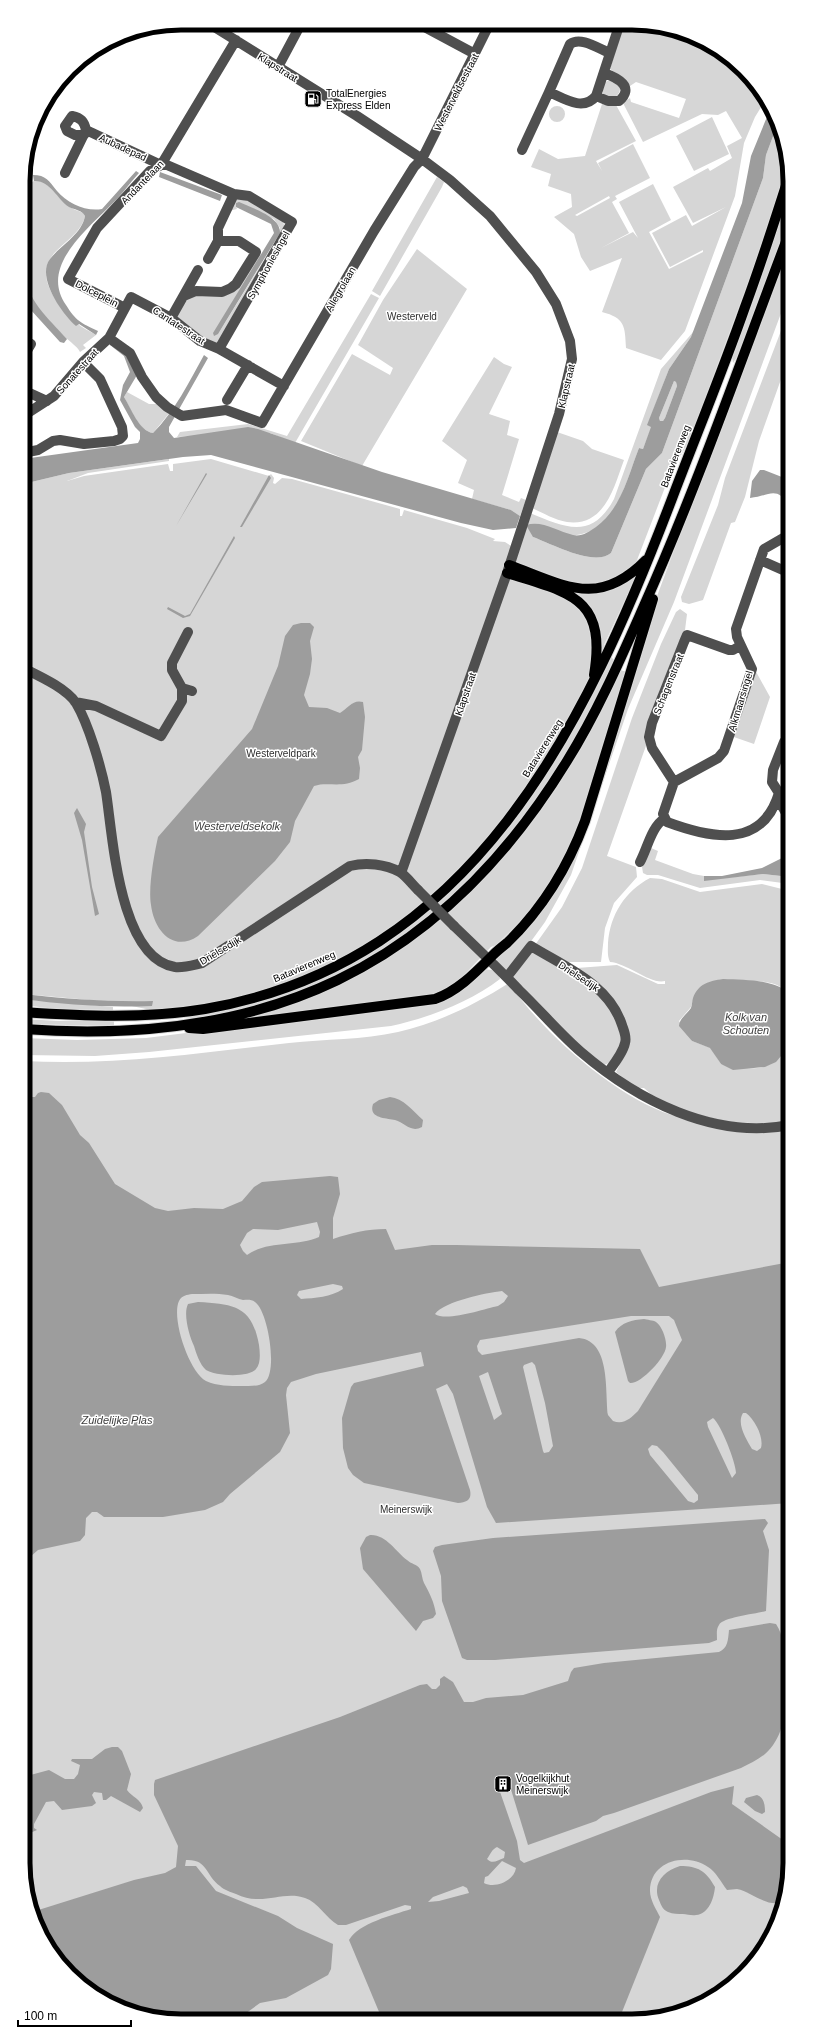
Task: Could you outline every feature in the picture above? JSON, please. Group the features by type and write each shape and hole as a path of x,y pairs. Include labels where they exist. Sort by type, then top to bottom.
{"main road":[{"name":"Batavierenweg","path":"30,1012 122,1015 204,1009 262,995 287,987 319,974 370,948 436,899 489,843 536,780 575,717 592,684 650,555 746,307 783,194"},
{"path":"30,1029 115,1031 171,1027 252,1012 292,1000 347,977 389,953 449,906 499,854 534,810 568,760 602,698 664,562 783,250"},
{"path":"508,569 565,586 584,590 593,590 612,586 628,577 650,555"},
{"path":"508,569 567,593 588,612 593,622 596,638 592,684"},
{"path":"171,1027 203,1029 431,1000 443,997 456,989 507,943 546,897 563,870 578,838 655,593 654,583"}],"street":[{"name":"Klapstraat","path":"220,30 422,159 450,180 485,212 513,242 552,295 570,341 572,359 559,414 508,569 401,873"},
{"path":"278,67 298,30"},
{"path":"430,30 475,54"},
{"name":"Westerveldsestraat","path":"422,159 487,30"},
{"path":"548,92 576,103 585,104 593,100 596,96 618,30"},
{"name":"Andantelaan","path":"68,279 96,228 150,171 161,165 236,40"},
{"path":"522,150 570,44 575,41 582,42 610,53"},
{"path":"596,96 608,101 619,101 624,96 626,90 621,82 617,78 604,73"},
{"name":"Aubadepad","path":"85,132 84,122 80,117 72,116 65,126 67,131 75,135 85,132 161,165"},
{"path":"65,173 85,132"},
{"name":"Allegrolaan","path":"109,338 130,353 142,377 156,397 182,416 226,410 262,423 374,231 414,167 422,159"},
{"name":"Symphoniesingel","path":"161,165 167,165 234,194 249,196 292,222 219,349"},
{"path":"208,259 218,241 218,228 234,194"},
{"path":"184,296 196,291 222,292 231,288 236,284 256,252 239,240 218,241"},
{"path":"171,318 198,270"},
{"name":"Dolceplein","path":"68,279 125,308"},
{"name":"Cantatestraat","path":"131,296 171,318 200,341 219,349 284,386"},
{"name":"Dolceplein","path":"109,338 131,296"},
{"name":"Sonatestraat","path":"30,411 54,396 83,362 109,338"},
{"path":"30,452 38,450 53,441 60,440 84,444 114,441 123,436 122,427 100,379 83,362"},
{"path":"227,400 248,365"},
{"path":"30,393 47,400"},
{"name":"Alkmaarsingel","path":"674,782 718,758 724,751 752,669 740,646 736,629 764,549 783,538"},
{"path":"760,560 783,571"},
{"path":"75,702 96,706 161,736 182,701 182,688 172,670 172,663 188,632"},
{"name":"Schagenstraat","path":"674,782 652,748 649,737 652,723 687,635 729,650 740,646"},
{"name":"Drielsedijk","path":"30,672 50,682 75,702 99,762 123,894 132,926 149,952 165,964 184,967 202,963 350,866 365,864 377,865 401,873 581,1052 640,1094 669,1109 693,1117 726,1125 747,1127 783,1125"},
{"path":"182,688 192,691"},
{"path":"674,782 663,814 664,819 667,822 695,832 726,836 743,833 758,826 768,817 775,804 778,793 772,782 773,770 783,745"},
{"path":"775,804 783,808"},
{"path":"640,862 649,846 656,823 664,819"},
{"name":"Drielsedijk","path":"507,977 531,946 593,984 603,992 616,1010 626,1043 608,1072"}],"green space":[{"path":"622,30 652,31 690,41 716,55 732,67 746,81 763,104 755,117 744,143 735,196 685,331 661,360 626,348 625,334 622,324 610,314 602,312 622,258 590,271 581,257 574,234 554,217 572,207 571,194 548,186 551,174 531,167 539,149 558,159 585,156 603,101 616,105 636,141 596,161 602,171 598,163 633,144 650,178 615,196 617,199 612,202 629,233 601,248 633,232 638,238 619,202 653,184 671,220 649,232 669,269 703,252 703,250 670,267 652,233 686,215 692,226 726,207 693,223 673,187 708,168 710,171 732,158 727,146 742,138 726,111 718,115 702,114 643,142 623,103 630,98 631,102 679,118 686,99 636,82 630,86 623,78 610,69","holes":["609,196 610,198 577,216 575,215"]},
{"path":"611,80 617,83 620,89 617,95 611,98 605,95 602,89 605,83"},
{"path":"557,106 563,108 565,114 563,120 557,122 551,120 549,114 551,108"},
{"path":"712,117 729,154 694,171 676,136"},
{"path":"775,131 782,161 783,177 753,269 690,439 669,477 634,568 616,581 581,588 516,565 516,557 530,513 555,523 577,527 597,521 606,512 614,499 661,369 694,331 669,369 648,424 652,426 643,449 639,448 620,499 613,511 594,529 582,534 564,537 533,537 584,556 604,557 611,553 646,469 662,453 763,178 766,155"},
{"path":"437,177 444,182 442,187 380,296 372,291"},
{"path":"37,180 47,185 67,205 85,216 83,223 75,234 50,259 46,277 48,286 64,310 79,325 96,335 83,345 86,348 80,352 46,318 30,294 30,183"},
{"path":"237,199 250,201 282,220 286,229 217,344 204,340 176,319 177,311 186,300 192,297 222,293 257,253 261,255 218,334 275,242 280,228 274,219 236,207 237,209 229,211"},
{"path":"783,210 783,236 737,357 733,363 732,357 769,255"},
{"name":"Westerveld","path":"417,249 467,289 362,466 301,441 352,354 390,375 393,368 358,345 383,300"},
{"path":"783,262 783,308 674,602 628,709 571,875 545,922 511,969 507,971 497,962 497,957 562,877 646,626 773,282"},
{"path":"371,294 379,298 295,443 270,433 177,437 180,432 248,424 287,436"},
{"path":"783,325 783,374 759,441 745,497 735,522 731,523 703,600 689,604 682,602 681,597 718,505 725,478"},
{"path":"494,357 504,364 512,367 489,414 510,421 507,435 519,439 502,495 519,502 521,498 526,500 520,516 511,510 472,499 474,490 458,483 467,460 442,441"},
{"path":"674,381 676,382 677,386 665,418 663,421 660,421 659,418"},
{"path":"127,392 149,404 158,404 171,411 153,433 143,428 139,424 124,397"},
{"path":"557,432 583,441 592,449 624,460 612,493 606,503 599,512 591,518 580,522 563,521 532,508"},
{"name":"Westerveldpark","path":"169,459 169,461 88,473 67,481 84,476 168,464 170,471 173,471 173,464 211,459 269,476 271,474 274,478 273,483 275,484 282,478 292,479 400,509 400,516 402,516 404,510 467,528 495,539 493,541 505,542 511,546 509,552 511,570 579,592 587,593 602,590 617,584 638,572 604,645 620,670 627,672 595,779 576,831 564,857 551,881 526,915 496,945 491,947 462,977 441,993 215,1023 112,1002 30,995 30,482 69,473"},
{"path":"680,609 687,614 685,630 659,692 648,740 607,856 636,867 637,877 614,903 605,928 601,962 568,962 535,945 562,907 582,868 632,718 661,644 676,612"},
{"path":"754,668 770,697 754,744 731,736"},
{"path":"651,848 658,851 655,860 693,874 704,876 704,880 763,874 783,876 783,883 760,880 700,888 658,875 647,875 643,873 642,867 648,850"},
{"path":"650,878 662,879 700,892 762,884 783,889 783,989 767,982 755,981 730,985 694,997 691,1007 679,1021 692,1041 711,1048 721,1064 741,1068 759,1068 767,1066 783,1055 783,1123 773,1124 728,1122 683,1111 652,1095 644,1088 635,1088 616,1072 626,1052 623,1018 577,968 617,965 658,984 665,984 665,981 653,980 617,963 610,962 608,955 609,933 620,905 641,883"},
{"path":"530,952 535,952 590,987 611,1011 618,1025 621,1041 615,1056 610,1062 603,1065 583,1051 513,978"},
{"path":"483,969 492,970 499,975 500,979 476,995 462,1002 434,1014 391,1026 149,1052 95,1056 30,1055 30,1038 77,1040 146,1038 434,1002"},
{"name":"Meinerswijk","path":"509,983 540,1021 582,1061 627,1094 650,1106 681,1117 783,1128 783,1873 778,1902 772,1921 758,1947 746,1963 732,1977 708,1994 690,2003 652,2013 171,2014 142,2009 123,2003 105,1994 81,1977 67,1963 55,1947 41,1921 35,1902 30,1873 30,1061 90,1062 157,1058 289,1043 385,1035 427,1024 483,999"},
{"path":"30,1000 113,1007 113,1010 56,1009 30,1006"},
{"path":"30,1019 114,1021 114,1026 30,1024"}],"water":[{"path":"768,115 775,131 766,155 763,178 662,453 646,469 611,553 604,557 584,556 533,537 526,525 544,525 573,535 579,535 591,531 605,520 612,511 623,491 639,448 643,449 651,427 647,425 669,369 691,337 742,203 751,156","holes":["674,381 676,382 677,386 665,418 663,421 660,421 659,418"]},
{"path":"136,171 139,173 117,199 78,239 68,252 62,264 58,278 59,291 66,305 79,321 98,331 96,335 79,324 76,326 64,313 52,295 46,275 50,259 76,234 85,216 80,211 65,204 45,184 34,181 33,175 41,176 47,179 61,195 71,203 83,208 96,210 102,209"},
{"path":"160,172 222,195 220,201 159,177"},
{"path":"239,202 271,217 279,227 280,233 218,334 214,336 213,333 274,233 271,224 236,207 236,203"},
{"path":"30,293 38,307 67,339 64,343 60,342 30,309"},
{"path":"113,342 129,355 137,375 124,397 140,424 148,431 153,433 168,415 181,396 204,355 208,358 169,427 169,432 174,438 248,427 258,429 382,472 511,510 520,516 516,528 493,530 461,523 211,455 183,457 69,473 30,482 30,458 138,443 140,439 140,432 135,427 120,400 123,385 130,372 124,356 110,345"},
{"path":"760,470 764,470 783,477 783,498 772,493 750,498 752,481"},
{"path":"206,473 207,474 176,526"},
{"path":"269,475 271,478 242,527 240,527"},
{"path":"234,536 235,538 190,616 183,618 167,609 168,607 185,616 190,614"},
{"name":"Westerveldsekolk","path":"310,623 314,627 310,641 312,659 310,674 304,695 309,707 327,708 340,713 353,703 359,701 363,702 365,717 362,750 358,757 360,768 359,779 346,784 324,784 314,786 295,821 290,842 275,861 198,936 189,941 181,942 173,940 166,936 156,923 151,905 151,881 158,837 252,729 278,666 285,636 293,625"},
{"path":"77,808 86,824 84,832 92,887 99,914 95,916 82,840 74,813"},
{"path":"783,858 783,876 763,874 704,881 704,876 722,876 762,868"},
{"name":"Kolk van Schouten","path":"723,979 749,980 767,983 783,988 783,1054 776,1062 765,1067 733,1070 721,1064 710,1048 692,1041 679,1026 679,1023 691,1008 693,998 698,989 701,986"},
{"path":"30,995 88,1000 153,1001 152,1006 120,1007 30,1000"},
{"name":"Zuidelijke Plas","path":"41,1092 49,1093 62,1105 80,1135 89,1143 115,1184 155,1208 168,1211 194,1208 223,1209 242,1201 254,1187 262,1182 330,1176 338,1177 340,1194 333,1218 333,1239 359,1232 386,1229 395,1250 432,1245 640,1249 659,1287 783,1263 783,1503 496,1523 487,1507 453,1394 447,1384 436,1389 470,1490 468,1500 458,1503 364,1483 353,1475 348,1468 343,1448 342,1418 351,1387 354,1383 424,1366 421,1352 316,1374 291,1382 287,1388 286,1395 290,1433 280,1452 230,1494 223,1502 205,1510 163,1517 104,1517 97,1512 92,1512 86,1518 85,1535 80,1541 38,1550 30,1557 30,1097 35,1097","holes":["317,1222 320,1232 319,1237 310,1240 264,1247 247,1255 240,1245 247,1233 253,1229 278,1230","333,1284 342,1286 343,1289 333,1294 317,1298 301,1299 297,1295 299,1291","502,1291 508,1296 504,1302 498,1306 456,1316 448,1317 435,1314 447,1305 466,1298","192,1294 230,1295 243,1300 255,1302 260,1308 267,1328 271,1354 269,1376 265,1382 254,1386 233,1386 215,1384 206,1381 200,1376 193,1367 183,1344 177,1319 179,1301 183,1296","631,1316 669,1316 674,1320 682,1340 638,1411 630,1418 621,1422 613,1421 608,1415 604,1369 597,1348 589,1341 579,1338 482,1355 478,1351 477,1346 480,1340","532,1362 535,1365 545,1403 553,1446 549,1452 544,1453 543,1451 523,1367 524,1365","488,1372 502,1414 494,1420 479,1376","743,1413 746,1413 755,1424 760,1434 762,1444 761,1448 757,1451 752,1449 743,1432 741,1427 741,1417","713,1418 724,1435 734,1461 736,1473 732,1478 707,1422","652,1445 657,1446 698,1495 698,1500 694,1503 688,1501 650,1455 648,1449"]},
{"path":"390,1097 404,1102 412,1109 423,1120 422,1127 418,1129 411,1128 399,1121 379,1117 373,1113 373,1104 379,1100"},
{"path":"198,1302 231,1306 246,1315 252,1322 259,1345 260,1355 258,1367 256,1369 246,1374 224,1375 210,1372 204,1368 198,1359 186,1319 188,1304"},
{"path":"644,1319 656,1322 664,1333 666,1341 665,1352 652,1370 635,1382 630,1383 628,1381 615,1332 628,1322"},
{"path":"765,1519 768,1523 763,1531 769,1550 766,1611 733,1618 722,1622 717,1628 717,1640 709,1643 495,1660 467,1660 462,1658 442,1601 441,1576 433,1551 435,1547 442,1545 493,1538"},
{"path":"376,1535 386,1540 403,1557 420,1569 436,1614 433,1618 423,1621 416,1631 363,1569 360,1548 366,1537"},
{"path":"770,1623 776,1624 782,1638 783,1723 779,1735 773,1745 765,1754 753,1762 741,1768 603,1816 596,1821 528,1845 509,1783 501,1779 498,1786 517,1841 520,1860 524,1863 711,1792 734,1786 732,1804 783,1840 783,1873 778,1903 765,1901 737,1889 727,1890 714,1872 699,1862 680,1860 671,1862 656,1872 652,1881 650,1894 660,1917 622,2014 380,2014 349,1940 354,1934 368,1924 411,1909 411,1906 405,1905 346,1925 338,1925 318,1906 305,1898 288,1896 255,1899 246,1898 228,1891 215,1882 206,1868 193,1860 186,1860 185,1866 196,1866 216,1891 278,1916 297,1928 333,1944 331,1969 328,1975 286,1998 260,2003 245,2014 161,2013 123,2003 105,1994 81,1977 67,1963 55,1947 41,1921 37,1910 134,1880 165,1873 176,1867 178,1846 154,1795 155,1780 340,1717 420,1685 427,1684 432,1689 436,1689 440,1685 440,1679 444,1676 453,1682 464,1702 473,1702 486,1698 523,1695 568,1681 574,1668 604,1663 719,1652 726,1646 729,1630","holes":["497,1847 505,1852 504,1858 495,1862 491,1862 487,1859 492,1851","502,1861 516,1868 512,1877 503,1883 493,1885 484,1883 485,1877 488,1876","463,1886 467,1888 469,1893 439,1901 428,1902 433,1897"]},
{"path":"118,1747 122,1751 131,1774 127,1790 142,1805 143,1808 140,1812 111,1796 106,1800 103,1800 102,1793 94,1792 92,1795 96,1803 92,1806 62,1810 54,1801 46,1802 34,1824 34,1828 37,1830 30,1833 30,1775 49,1770 65,1779 74,1779 78,1774 80,1765 71,1761 72,1759 92,1759 105,1749"},
{"path":"757,1795 763,1799 765,1812 762,1814 755,1811 744,1802 746,1798"},
{"path":"680,1866 692,1867 701,1870 715,1887 710,1905 701,1914 676,1914 670,1913 663,1909 657,1894 658,1883 664,1874"}],"place":[{"name":"TotalEnergies Express Elden","path":"313,99"},
{"name":"Vogelkijkhut Meinerswijk","path":"503,1784"}]}
